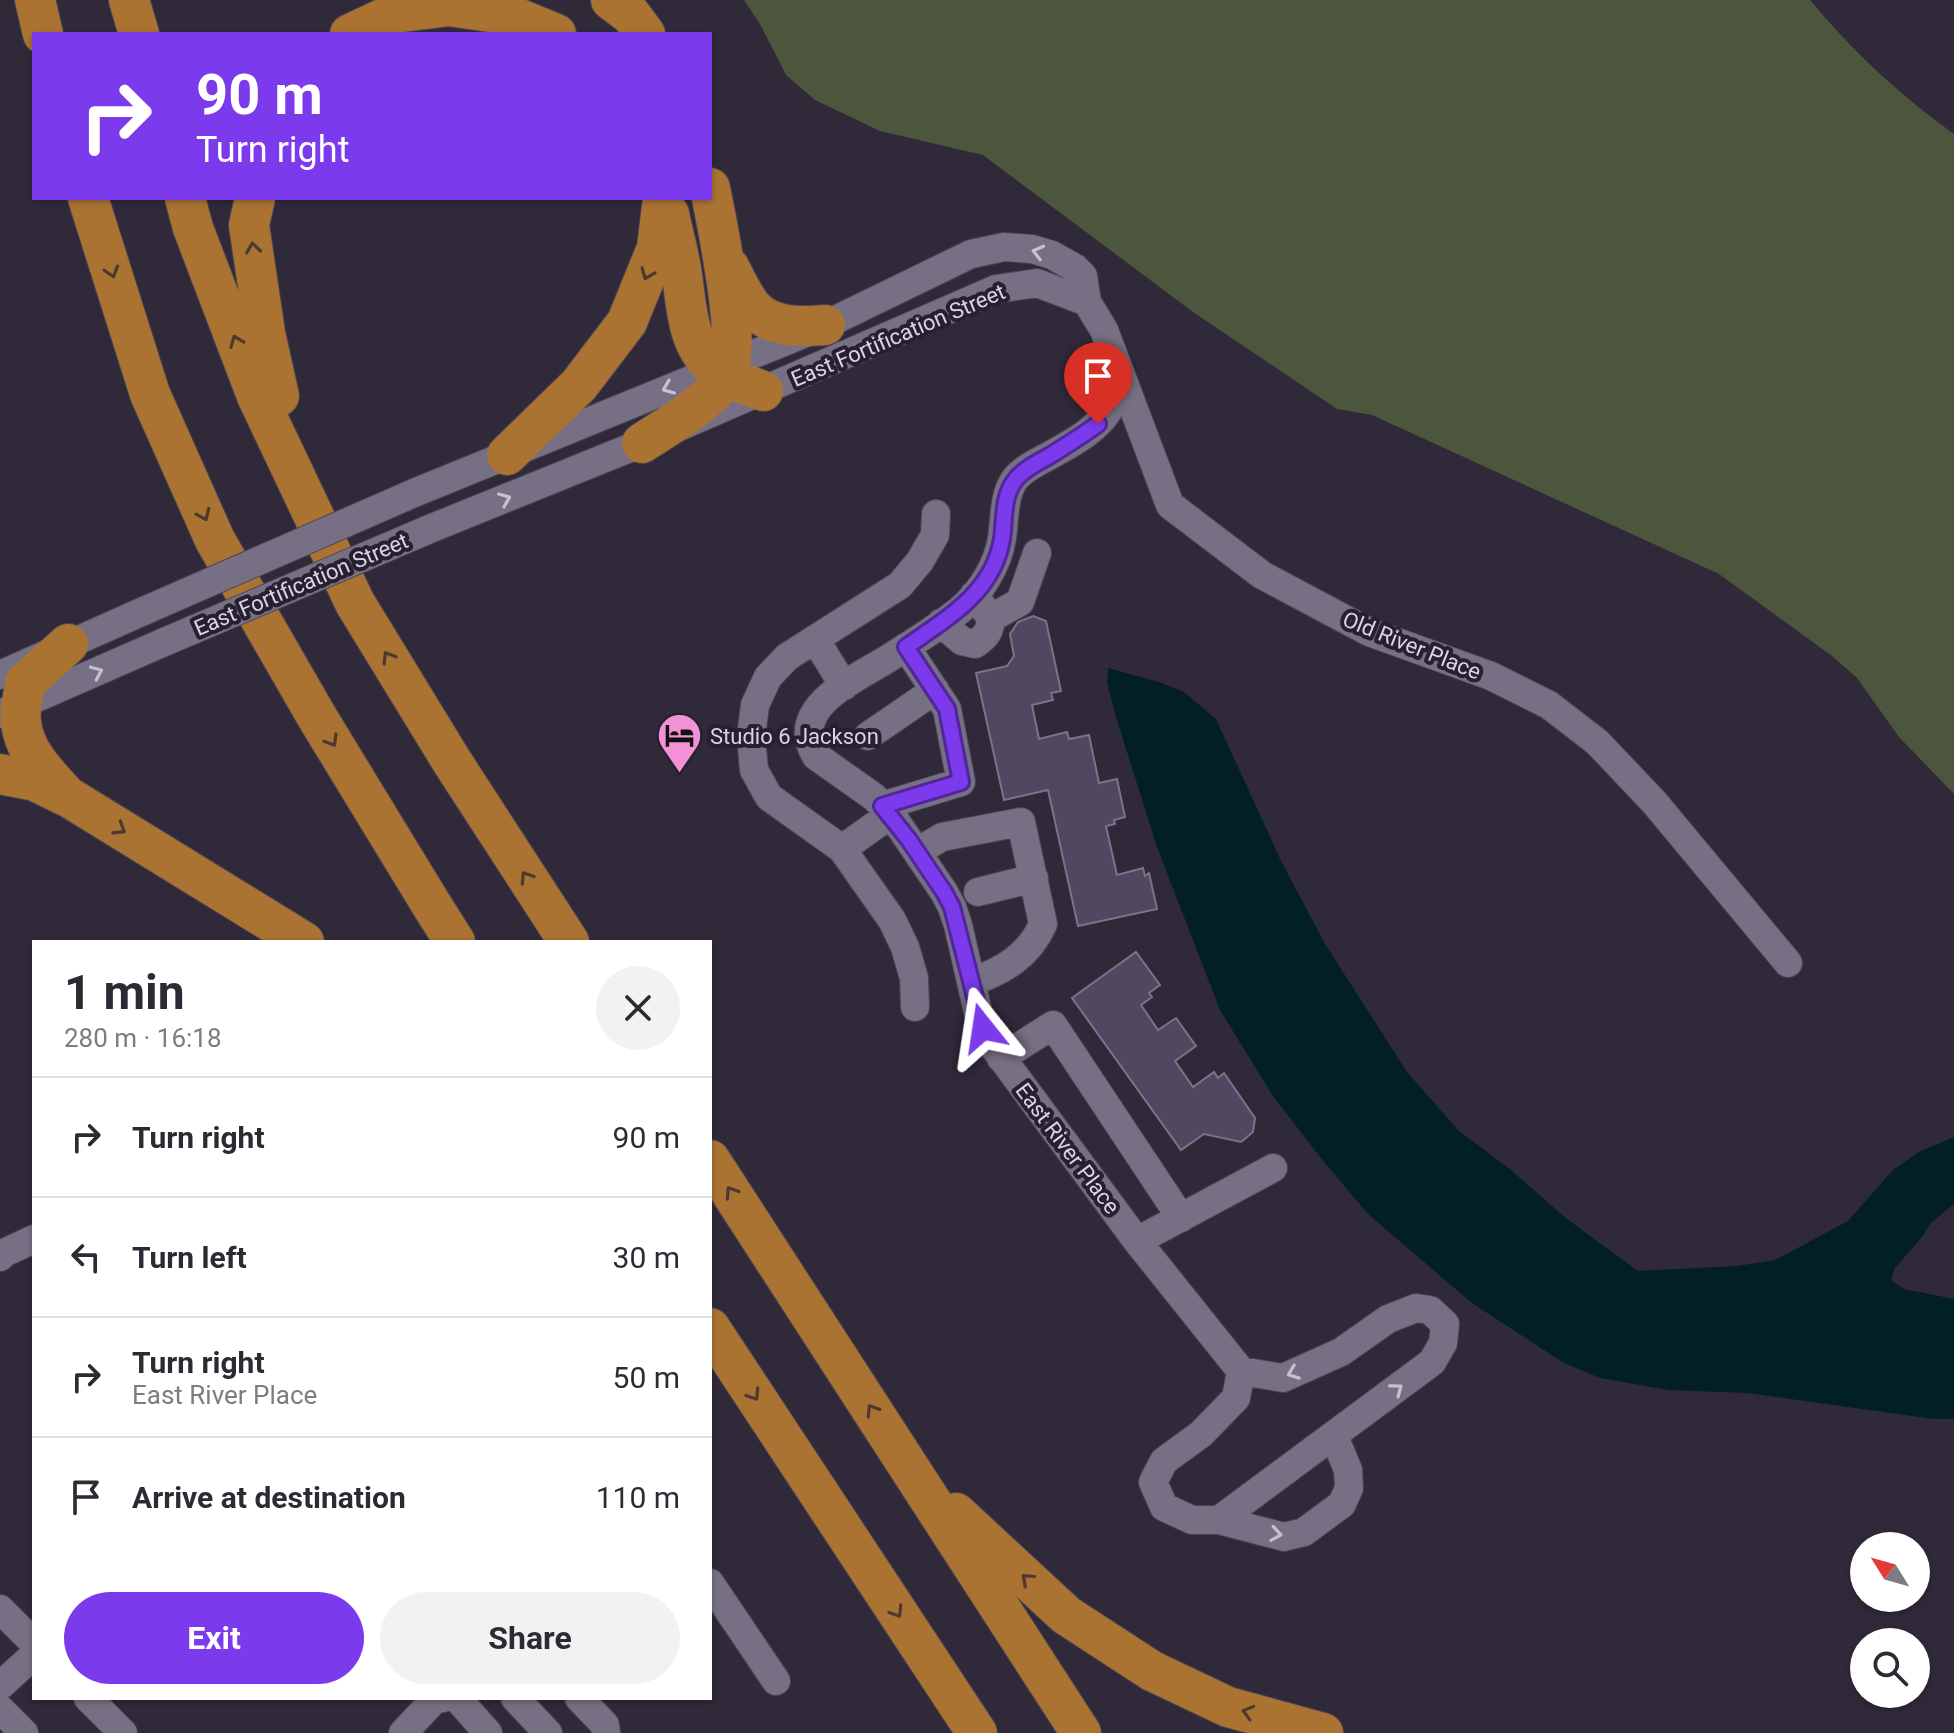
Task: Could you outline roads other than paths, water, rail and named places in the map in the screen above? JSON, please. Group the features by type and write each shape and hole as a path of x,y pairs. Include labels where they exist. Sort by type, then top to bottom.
{"highway":[{"path":"35,0 43,32"},
{"path":"129,0 138,32"},
{"path":"611,0 631,15 644,32"},
{"path":"354,32 395,13 449,6 510,15 551,32"},
{"path":"642,443 713,392 724,370 732,336 724,258 712,198"},
{"path":"89,200 150,394 215,540 325,730 454,940"},
{"path":"186,200 193,228 257,396 355,603 451,760 568,940"},
{"path":"255,200 249,225 265,333 301,489"},
{"path":"664,200 681,272 686,318 697,346 724,370 763,391"},
{"path":"507,455 579,385 627,322 657,248 664,200"},
{"path":"724,258 752,307 766,318 795,327 825,325"},
{"path":"68,644 16,685 20,721 35,761 70,798"},
{"path":"0,774 35,781 70,798 301,940"},
{"path":"712,1163 1081,1733"},
{"path":"712,1332 977,1733"},
{"path":"914,1475 1066,1615 1152,1671 1228,1707 1323,1733"}],"street":[{"name":"East Fortification Street","path":"16,685 162,643 642,443 996,289 1037,283 1087,302 1083,276 1052,255 1032,249 1004,247 971,254 724,370 414,493 68,644"},
{"name":"Old River Place","path":"1087,302 1104,330 1170,505 1262,575 1369,632 1491,676 1549,705 1597,742 1654,802 1788,963"},
{"name":"East River Place","path":"1122,378 1111,407 1098,424 1024,470 1014,481 1008,494 1002,540 983,606 959,610 844,686 817,708 808,734 810,747 816,756 857,784 886,810 917,852 952,907 983,1028 1001,1058 1137,1241 1241,1371"},
{"path":"915,1007 914,978 905,947 892,920 842,849 769,797 754,770 751,737 755,705 768,677 787,657 900,585 920,561 935,535 936,514"},
{"path":"983,606 1020,602 1037,553"},
{"path":"815,639 844,686"},
{"path":"842,849 886,810 961,782 947,709 906,647"},
{"path":"868,736 935,690"},
{"path":"917,852 942,837 1021,822 1043,924 1037,938 1018,959 993,974 971,982"},
{"path":"978,892 1034,878"},
{"path":"1001,1058 1053,1025 1181,1218"},
{"path":"1137,1241 1273,1168"},
{"path":"0,1257 32,1240"},
{"path":"1219,1520 1432,1362 1443,1343 1445,1324 1430,1310 1416,1308 1388,1319 1341,1352 1283,1378 1241,1371 1236,1398 1201,1434 1164,1461 1153,1482 1164,1507 1192,1520 1219,1520 1284,1537 1304,1532 1342,1504 1349,1488 1348,1470 1334,1436"},
{"path":"712,1586 776,1681"},
{"path":"0,1609 32,1641"},
{"path":"0,1686 32,1657"},
{"path":"90,1700 123,1733"},
{"path":"403,1733 434,1700"},
{"path":"459,1700 488,1733"},
{"path":"517,1700 543,1728 561,1700"},
{"path":"581,1700 605,1725 606,1733"},
{"path":"0,1709 24,1733"}],"water":[{"path":"1108,668 1184,692 1216,719 1281,861 1325,944 1407,1072 1459,1131 1511,1170 1567,1219 1638,1271 1737,1266 1775,1260 1848,1221 1893,1170 1919,1152 1954,1137 1954,1204 1931,1223 1895,1268 1891,1280 1904,1289 1954,1299 1954,1419 1934,1419 1747,1393 1669,1390 1600,1378 1564,1363 1472,1303 1368,1214 1273,1096 1220,1010 1157,847 1116,717 1107,683"}],"place":[{"name":"Studio 6 Jackson","path":"679,775"}]}
